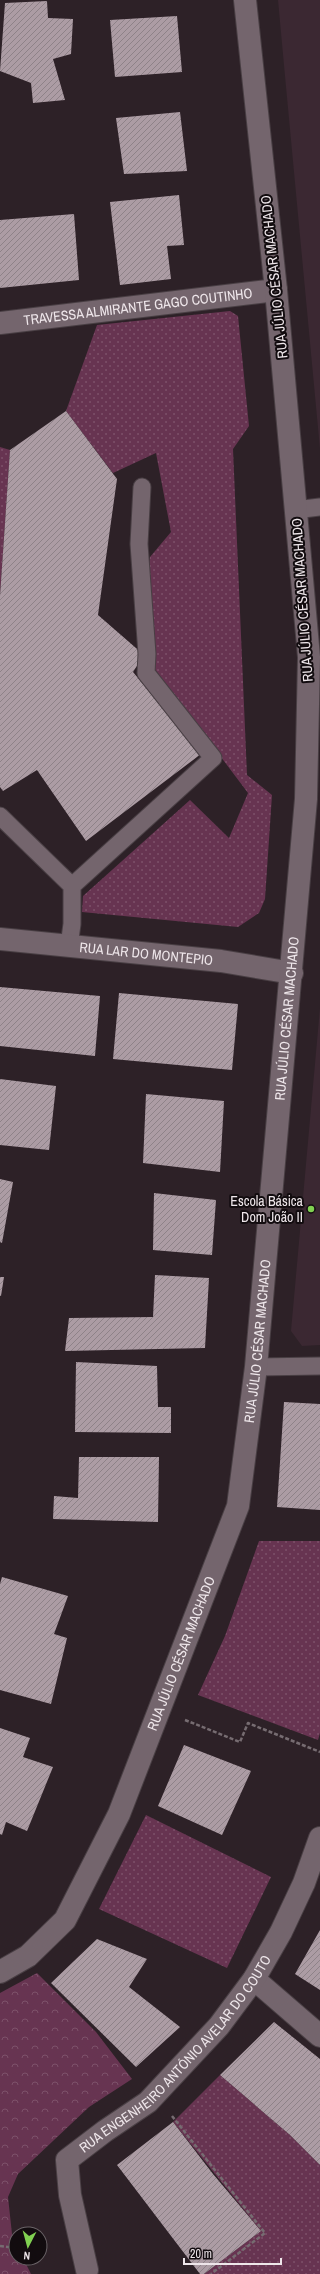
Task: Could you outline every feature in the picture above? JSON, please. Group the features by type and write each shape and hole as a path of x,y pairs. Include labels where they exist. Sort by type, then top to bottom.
{"street":[{"name":"RUA JÚLIO CÉSAR MACHADO","path":"0,1972 28,1956 65,1920 119,1814 238,1506 256,1367 292,973 306,799 314,648 295,510 276,290 245,0"},
{"name":"TRAVESSA ALMIRANTE GAGO COUTINHO","path":"0,323 276,290"},
{"name":"RUA LAR DO MONTEPIO","path":"0,939 221,961 292,973"},
{"name":"RUA ENGENHEIRO ANTÓNIO AVELAR DO COUTO","path":"87,2270 70,2195 66,2160 148,2102 219,2026 254,1979 284,1925 304,1883 320,1838"},
{"path":"254,1979 320,2036"}],"lane":[{"path":"72,886 214,758 146,673 147,654 139,544 142,487"},
{"path":"295,510 320,506"},
{"path":"0,816 72,886 72,924 69,946"},
{"path":"256,1367 320,1366"}],"path":[{"path":"182,1719 240,1742 248,1723 320,1752"},
{"path":"171,2114 265,2233 211,2274"}],"shaded area":[{"path":"278,0 320,0 320,449 285,76"},
{"name":"Escola Básica Dom João II","path":"320,1008 320,1345 302,1346 291,1331"}],"green space":[{"path":"230,311 238,316 249,426 233,449 247,775 272,795 265,899 259,913 238,927 82,912 83,896 190,800 229,838 248,793 151,664 147,579 150,557 171,532 156,453 113,473 66,411 97,325"},
{"path":"0,447 10,450 0,596"},
{"path":"259,1541 320,1541 320,1733 318,1740 198,1695 225,1636"},
{"path":"146,1815 271,1877 227,1968 99,1909"},
{"path":"37,1973 96,2032 132,2079 89,2107 18,2174 8,2197 11,2226 8,2226 8,2266 27,2266 31,2274 0,2274 0,1993"},
{"path":"220,2075 290,2135 320,2165 320,2274 204,2274 261,2231 173,2122"}],"building":[{"path":"47,1 48,18 73,19 71,54 53,59 65,100 33,103 31,83 0,71 5,3"},
{"path":"177,16 182,72 115,77 110,20"},
{"path":"180,112 187,171 124,174 116,118"},
{"path":"179,195 184,245 167,246 171,279 120,285 110,202"},
{"path":"74,214 79,280 0,288 0,220"},
{"path":"66,411 117,479 98,615 144,655 133,672 201,754 86,841 37,770 3,791 0,787 0,596 10,450"},
{"path":"0,987 100,996 95,1056 0,1046"},
{"path":"119,993 238,1004 232,1070 113,1059"},
{"path":"0,1079 56,1086 49,1150 0,1145"},
{"path":"146,1094 224,1101 220,1172 143,1163"},
{"path":"0,1179 13,1182 2,1243 0,1242"},
{"path":"154,1193 216,1200 212,1255 153,1250"},
{"path":"155,1275 209,1278 205,1348 65,1351 69,1318 153,1317"},
{"path":"0,1277 4,1277 1,1296 0,1296"},
{"path":"76,1362 157,1366 158,1407 171,1407 171,1433 75,1432"},
{"path":"284,1402 320,1404 320,1510 277,1507"},
{"path":"79,1457 159,1457 158,1522 53,1519 54,1496 78,1498"},
{"path":"2,1577 68,1596 54,1634 67,1638 51,1704 0,1690 0,1584"},
{"path":"0,1728 30,1738 23,1757 53,1767 27,1831 6,1822 2,1835 0,1834"},
{"path":"184,1745 251,1771 222,1835 158,1806"},
{"path":"320,1930 320,1990 295,1974"},
{"path":"97,1939 147,1959 129,1987 180,2027 136,2067 51,1983"},
{"path":"274,2022 320,2059 320,2165 290,2135 220,2075"},
{"path":"173,2122 213,2174 261,2231 204,2274 200,2274 117,2165"}],"place":[{"name":"Escola Básica Dom João II","path":"311,1209"}]}
